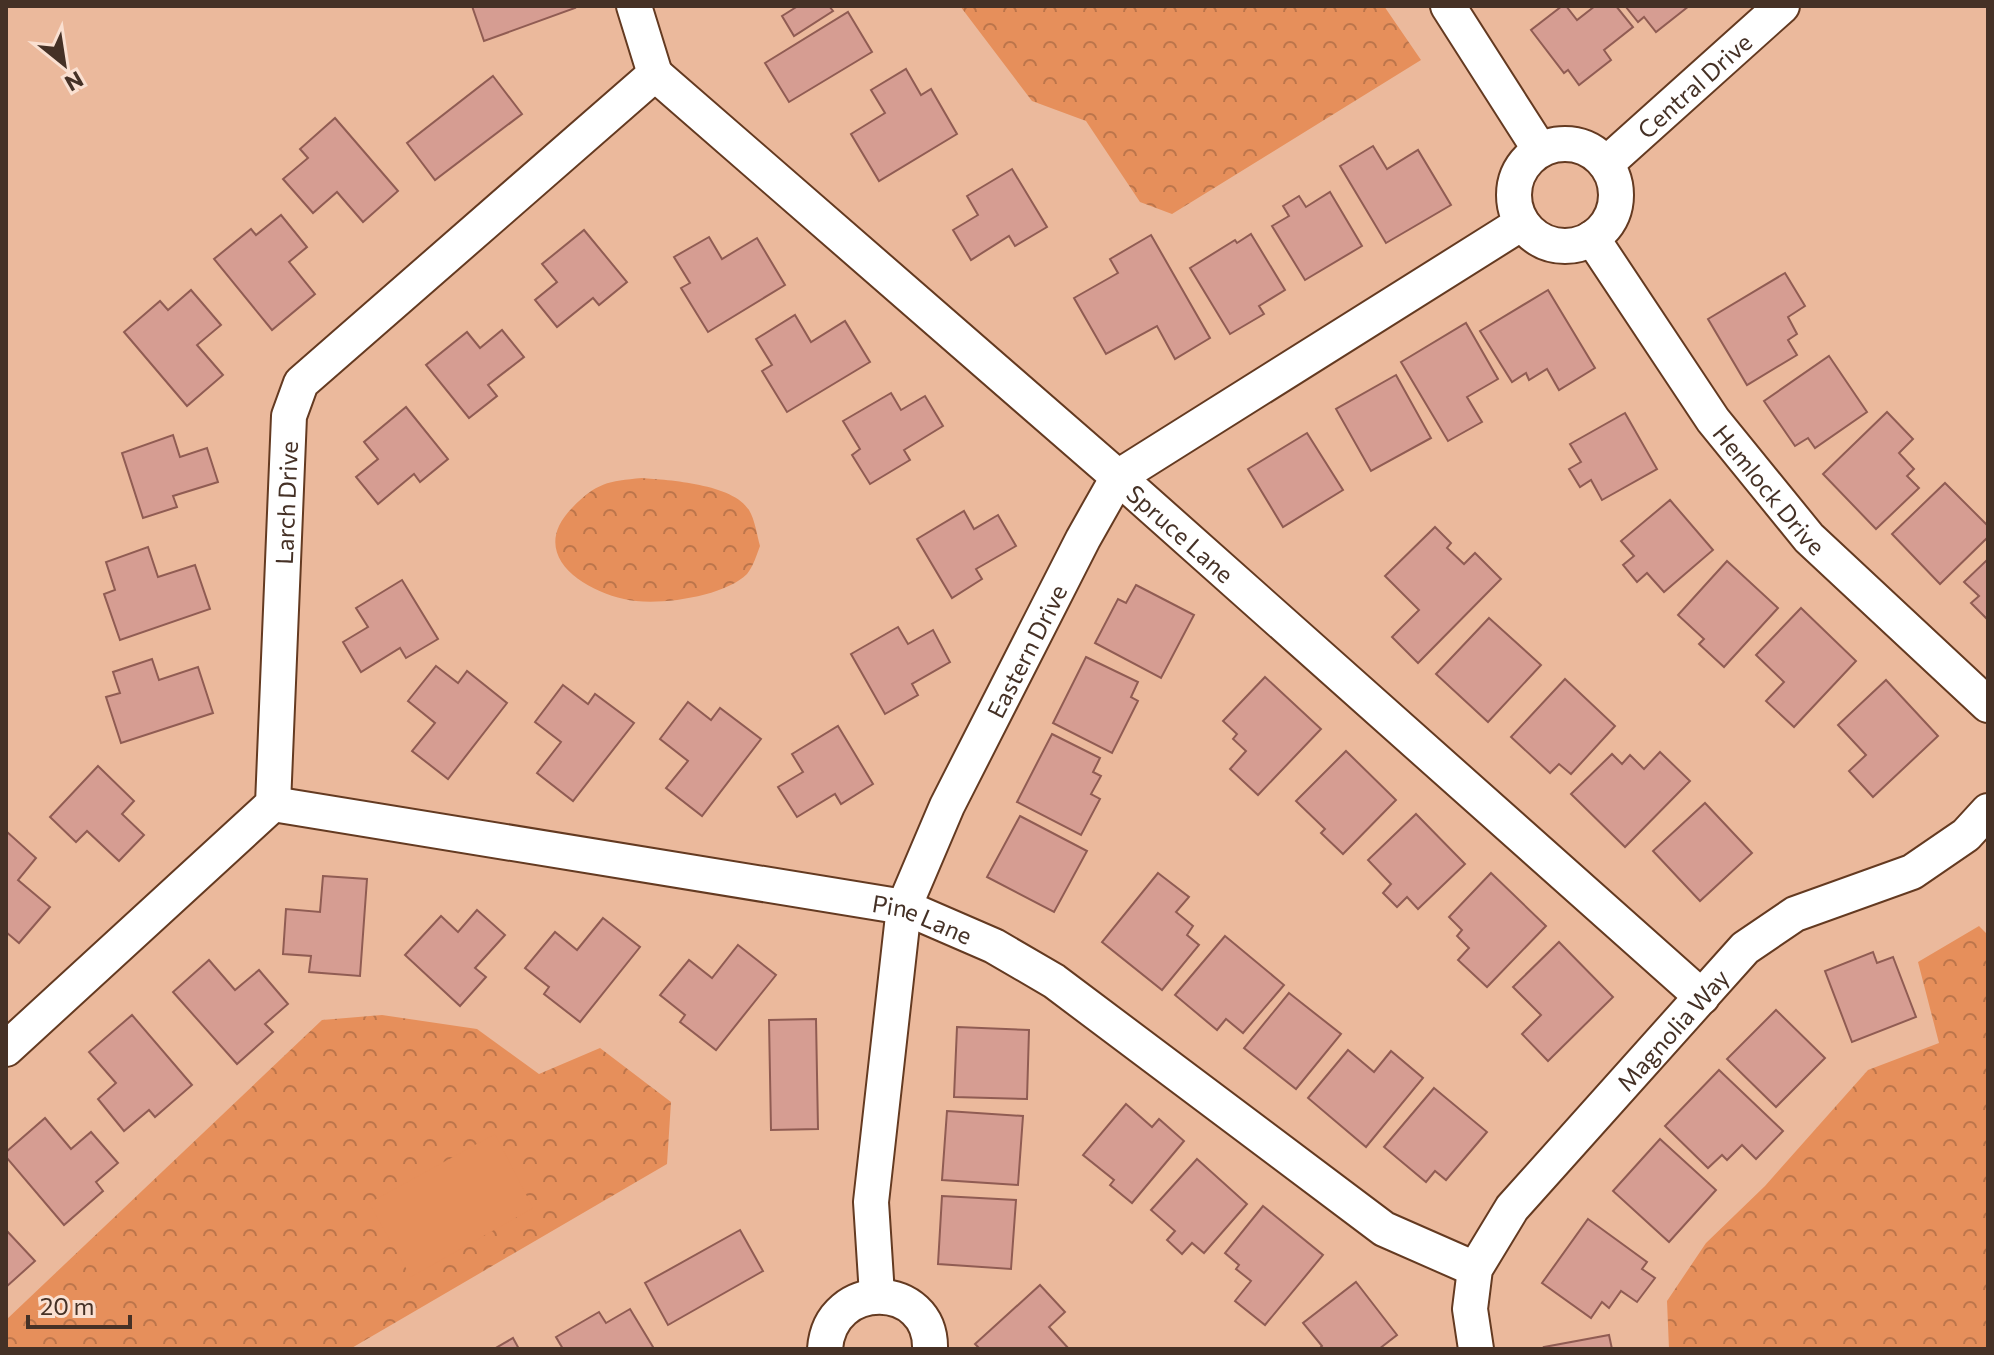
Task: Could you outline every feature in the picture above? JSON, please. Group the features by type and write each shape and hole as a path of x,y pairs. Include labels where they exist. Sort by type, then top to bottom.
{"street":[{"path":"634,6 655,74"},
{"path":"1448,6 1540,150"},
{"name":"Central Drive","path":"1606,164 1782,6"},
{"name":"Spruce Lane","path":"655,74 1118,477 1702,997"},
{"name":"Larch Drive","path":"273,804 289,416 301,383 655,74"},
{"path":"1568,143 1596,154 1606,164 1614,179 1616,196 1613,212 1604,227 1592,238 1561,246 1532,234 1522,223 1515,207 1514,191 1518,174 1540,150 1568,143"},
{"name":"Eastern Drive","path":"877,1295 871,1202 904,907 947,806 1118,477 1522,223"},
{"name":"Hemlock Drive","path":"1592,238 1713,420 1809,538 1988,705"},
{"path":"6,1049 273,804"},
{"name":"Pine Lane","path":"273,804 904,907 994,946 1054,981 1384,1229 1475,1269"},
{"name":"Magnolia Way","path":"1476,1349 1470,1309 1475,1269 1512,1208 1745,948 1795,914 1912,872 1966,835 1988,811"},
{"path":"825,1349 826,1335 835,1316 851,1302 877,1295 893,1298 911,1308 925,1324 930,1349"}],"green space":[{"path":"960,6 1384,6 1421,60 1172,214 1140,202 1086,121 1032,101"},
{"path":"642,478 700,485 741,501 751,514 760,546 747,574 722,589 706,594 653,602 607,594 577,578 565,567 558,554 555,540 560,524 572,508 596,488 611,482"},
{"path":"1979,926 1988,935 1988,1349 1669,1349 1667,1301 1706,1243 1765,1186 1868,1070 1939,1043 1918,962"},
{"path":"382,1015 477,1029 539,1074 600,1048 671,1102 667,1164 350,1349 6,1349 6,1320 322,1020"},
{"path":"495,1134 533,1208 411,1277 369,1203"}],"building":[{"path":"472,6 574,6 575,8 484,41"},
{"path":"798,6 829,6 833,11 794,36 782,16"},
{"path":"1566,6 1577,20 1595,6 1616,6 1633,27 1604,50 1611,60 1579,85 1568,70 1564,73 1531,30"},
{"path":"1689,6 1656,32 1644,17 1638,22 1626,7"},
{"path":"848,12 872,52 789,102 765,63"},
{"path":"906,69 921,95 931,89 957,134 879,181 851,134 885,113 871,90"},
{"path":"493,76 522,114 435,180 407,143"},
{"path":"335,118 398,191 363,222 337,192 313,213 283,179 308,158 300,149"},
{"path":"1373,146 1387,169 1418,150 1451,205 1386,243 1340,166"},
{"path":"1012,169 1047,227 1015,246 1009,236 971,260 953,230 978,215 967,196"},
{"path":"1330,192 1362,246 1305,280 1272,226 1289,216 1283,206 1299,196 1306,207"},
{"path":"281,215 307,247 289,262 315,294 272,330 214,259 251,229 256,235"},
{"path":"584,230 627,282 599,305 593,298 557,327 535,300 557,282 542,264"},
{"path":"1251,234 1285,290 1259,306 1264,314 1230,334 1190,268 1235,240 1237,243"},
{"path":"1151,235 1210,338 1175,359 1157,326 1106,354 1074,298 1118,273 1110,259"},
{"path":"709,237 722,259 757,238 785,285 708,332 681,288 690,283 674,257"},
{"path":"1785,273 1805,306 1788,317 1797,334 1788,340 1797,355 1747,385 1708,319"},
{"path":"191,290 221,325 197,345 223,375 187,406 124,332 160,301 168,310"},
{"path":"1548,290 1595,368 1559,390 1547,369 1529,380 1526,373 1512,382 1480,331"},
{"path":"795,315 811,342 845,321 870,362 787,412 762,371 772,365 756,339"},
{"path":"1466,323 1498,379 1467,397 1482,422 1448,441 1401,362"},
{"path":"502,330 524,357 488,385 497,396 469,418 426,365 467,332 480,348"},
{"path":"1829,356 1867,412 1815,448 1808,438 1795,446 1764,401"},
{"path":"1396,375 1431,438 1371,471 1336,409"},
{"path":"891,393 901,410 925,396 943,426 904,450 910,460 870,484 852,455 860,449 843,421"},
{"path":"406,407 448,459 420,482 414,474 378,504 356,477 378,459 364,442"},
{"path":"1887,412 1913,439 1899,453 1914,469 1907,476 1919,488 1876,529 1823,474"},
{"path":"1625,413 1657,469 1602,500 1591,480 1580,487 1569,469 1581,462 1570,444"},
{"path":"1307,433 1343,490 1283,527 1248,469"},
{"path":"173,435 180,457 207,448 218,482 173,496 177,507 143,518 122,453"},
{"path":"1945,483 1988,526 1988,537 1940,584 1892,534"},
{"path":"1670,500 1713,550 1664,592 1647,573 1637,582 1623,565 1634,556 1621,541"},
{"path":"964,511 974,529 998,515 1016,546 976,569 982,579 952,598 917,539"},
{"path":"1435,527 1451,543 1447,548 1464,564 1475,553 1501,579 1418,663 1392,637 1419,610 1385,576"},
{"path":"148,547 158,577 195,565 210,609 120,640 104,594 115,590 106,562"},
{"path":"1988,559 1988,620 1971,603 1979,596 1964,582"},
{"path":"1727,561 1778,608 1724,667 1699,644 1704,639 1678,615"},
{"path":"402,580 438,639 406,658 400,648 361,672 343,642 368,627 356,608"},
{"path":"1136,585 1194,615 1161,678 1095,643 1118,599 1126,603"},
{"path":"1801,608 1856,661 1794,727 1766,701 1784,682 1756,655"},
{"path":"1489,618 1541,665 1488,722 1436,674"},
{"path":"898,627 908,644 933,630 950,662 912,684 918,695 885,714 851,654"},
{"path":"1086,657 1138,682 1131,697 1138,701 1112,753 1053,723"},
{"path":"152,659 159,680 198,667 213,713 121,743 106,697 120,693 113,672"},
{"path":"436,666 458,683 467,671 507,703 448,779 412,751 435,723 408,701"},
{"path":"1265,677 1321,729 1258,795 1230,769 1246,751 1233,739 1237,734 1223,721"},
{"path":"1565,679 1615,726 1571,774 1559,764 1550,773 1511,737"},
{"path":"1886,680 1938,736 1873,797 1849,771 1866,755 1838,725"},
{"path":"563,685 588,704 595,694 634,723 573,801 537,773 561,742 535,722"},
{"path":"688,702 711,720 720,708 761,739 702,816 666,788 688,761 660,739"},
{"path":"838,726 873,784 841,804 835,794 797,817 778,787 803,772 792,754"},
{"path":"1052,734 1100,758 1093,772 1101,776 1091,794 1100,799 1081,835 1017,802"},
{"path":"1346,751 1396,800 1343,854 1321,833 1325,829 1296,801"},
{"path":"1660,752 1690,781 1625,847 1571,794 1612,754 1622,764 1630,755 1644,769"},
{"path":"98,766 134,801 122,814 144,835 119,861 87,831 76,842 50,817"},
{"path":"1705,803 1752,853 1700,901 1653,851"},
{"path":"1416,814 1465,864 1418,909 1407,897 1397,907 1383,893 1391,884 1368,860"},
{"path":"1020,816 1087,851 1054,912 987,877"},
{"path":"6,831 36,858 18,880 50,907 19,943 6,932"},
{"path":"1158,873 1189,897 1176,912 1193,926 1187,935 1199,945 1162,990 1102,942"},
{"path":"1491,873 1546,926 1487,987 1458,960 1469,948 1457,936 1462,930 1449,917"},
{"path":"323,876 367,879 360,976 309,972 311,956 283,954 286,909 320,912"},
{"path":"477,910 505,935 475,968 486,977 460,1006 405,955 441,916 458,932"},
{"path":"603,918 640,947 580,1022 544,994 549,987 525,968 555,932 577,950"},
{"path":"1225,936 1284,985 1243,1033 1226,1019 1217,1030 1175,995"},
{"path":"1559,942 1613,997 1548,1061 1522,1034 1541,1015 1513,987"},
{"path":"738,945 776,975 716,1050 680,1022 685,1015 660,995 689,960 712,978"},
{"path":"1873,952 1877,963 1893,957 1916,1017 1852,1042 1825,971"},
{"path":"209,960 235,990 259,970 288,1004 265,1024 273,1032 237,1064 173,992"},
{"path":"1289,993 1341,1034 1296,1089 1244,1048"},
{"path":"1776,1010 1825,1058 1776,1107 1727,1059"},
{"path":"132,1015 192,1085 155,1117 149,1110 124,1131 98,1099 116,1083 89,1052"},
{"path":"816,1019 818,1129 771,1130 769,1020"},
{"path":"957,1027 1029,1030 1027,1099 954,1097"},
{"path":"1348,1050 1374,1072 1391,1051 1423,1078 1366,1147 1308,1098"},
{"path":"1719,1070 1783,1131 1756,1159 1742,1145 1727,1160 1722,1155 1708,1168 1665,1126"},
{"path":"1434,1088 1487,1132 1446,1180 1435,1171 1426,1182 1384,1147"},
{"path":"1126,1104 1152,1127 1159,1119 1184,1141 1132,1203 1110,1185 1114,1180 1083,1155"},
{"path":"947,1111 1023,1116 1018,1185 942,1180"},
{"path":"45,1118 71,1149 91,1132 118,1163 96,1182 103,1191 64,1225 6,1157 6,1152"},
{"path":"1660,1139 1716,1190 1669,1242 1613,1191"},
{"path":"1197,1159 1247,1204 1204,1253 1192,1243 1182,1254 1167,1240 1175,1231 1151,1210"},
{"path":"942,1196 1016,1200 1011,1269 938,1264"},
{"path":"1263,1206 1323,1255 1265,1325 1235,1301 1251,1281 1236,1269 1239,1265 1225,1253"},
{"path":"1588,1219 1647,1262 1642,1269 1655,1278 1637,1302 1621,1291 1609,1308 1602,1302 1591,1318 1542,1283"},
{"path":"6,1230 35,1261 6,1287"},
{"path":"740,1230 763,1271 668,1325 645,1283"},
{"path":"1356,1282 1397,1335 1379,1349 1319,1349 1322,1346 1303,1323"},
{"path":"1040,1285 1065,1312 1049,1327 1069,1349 980,1349 975,1344"},
{"path":"630,1309 653,1347 650,1349 563,1349 556,1337 599,1312 606,1323"},
{"path":"1609,1335 1612,1349 1544,1347"},
{"path":"513,1338 519,1349 494,1349"}]}
